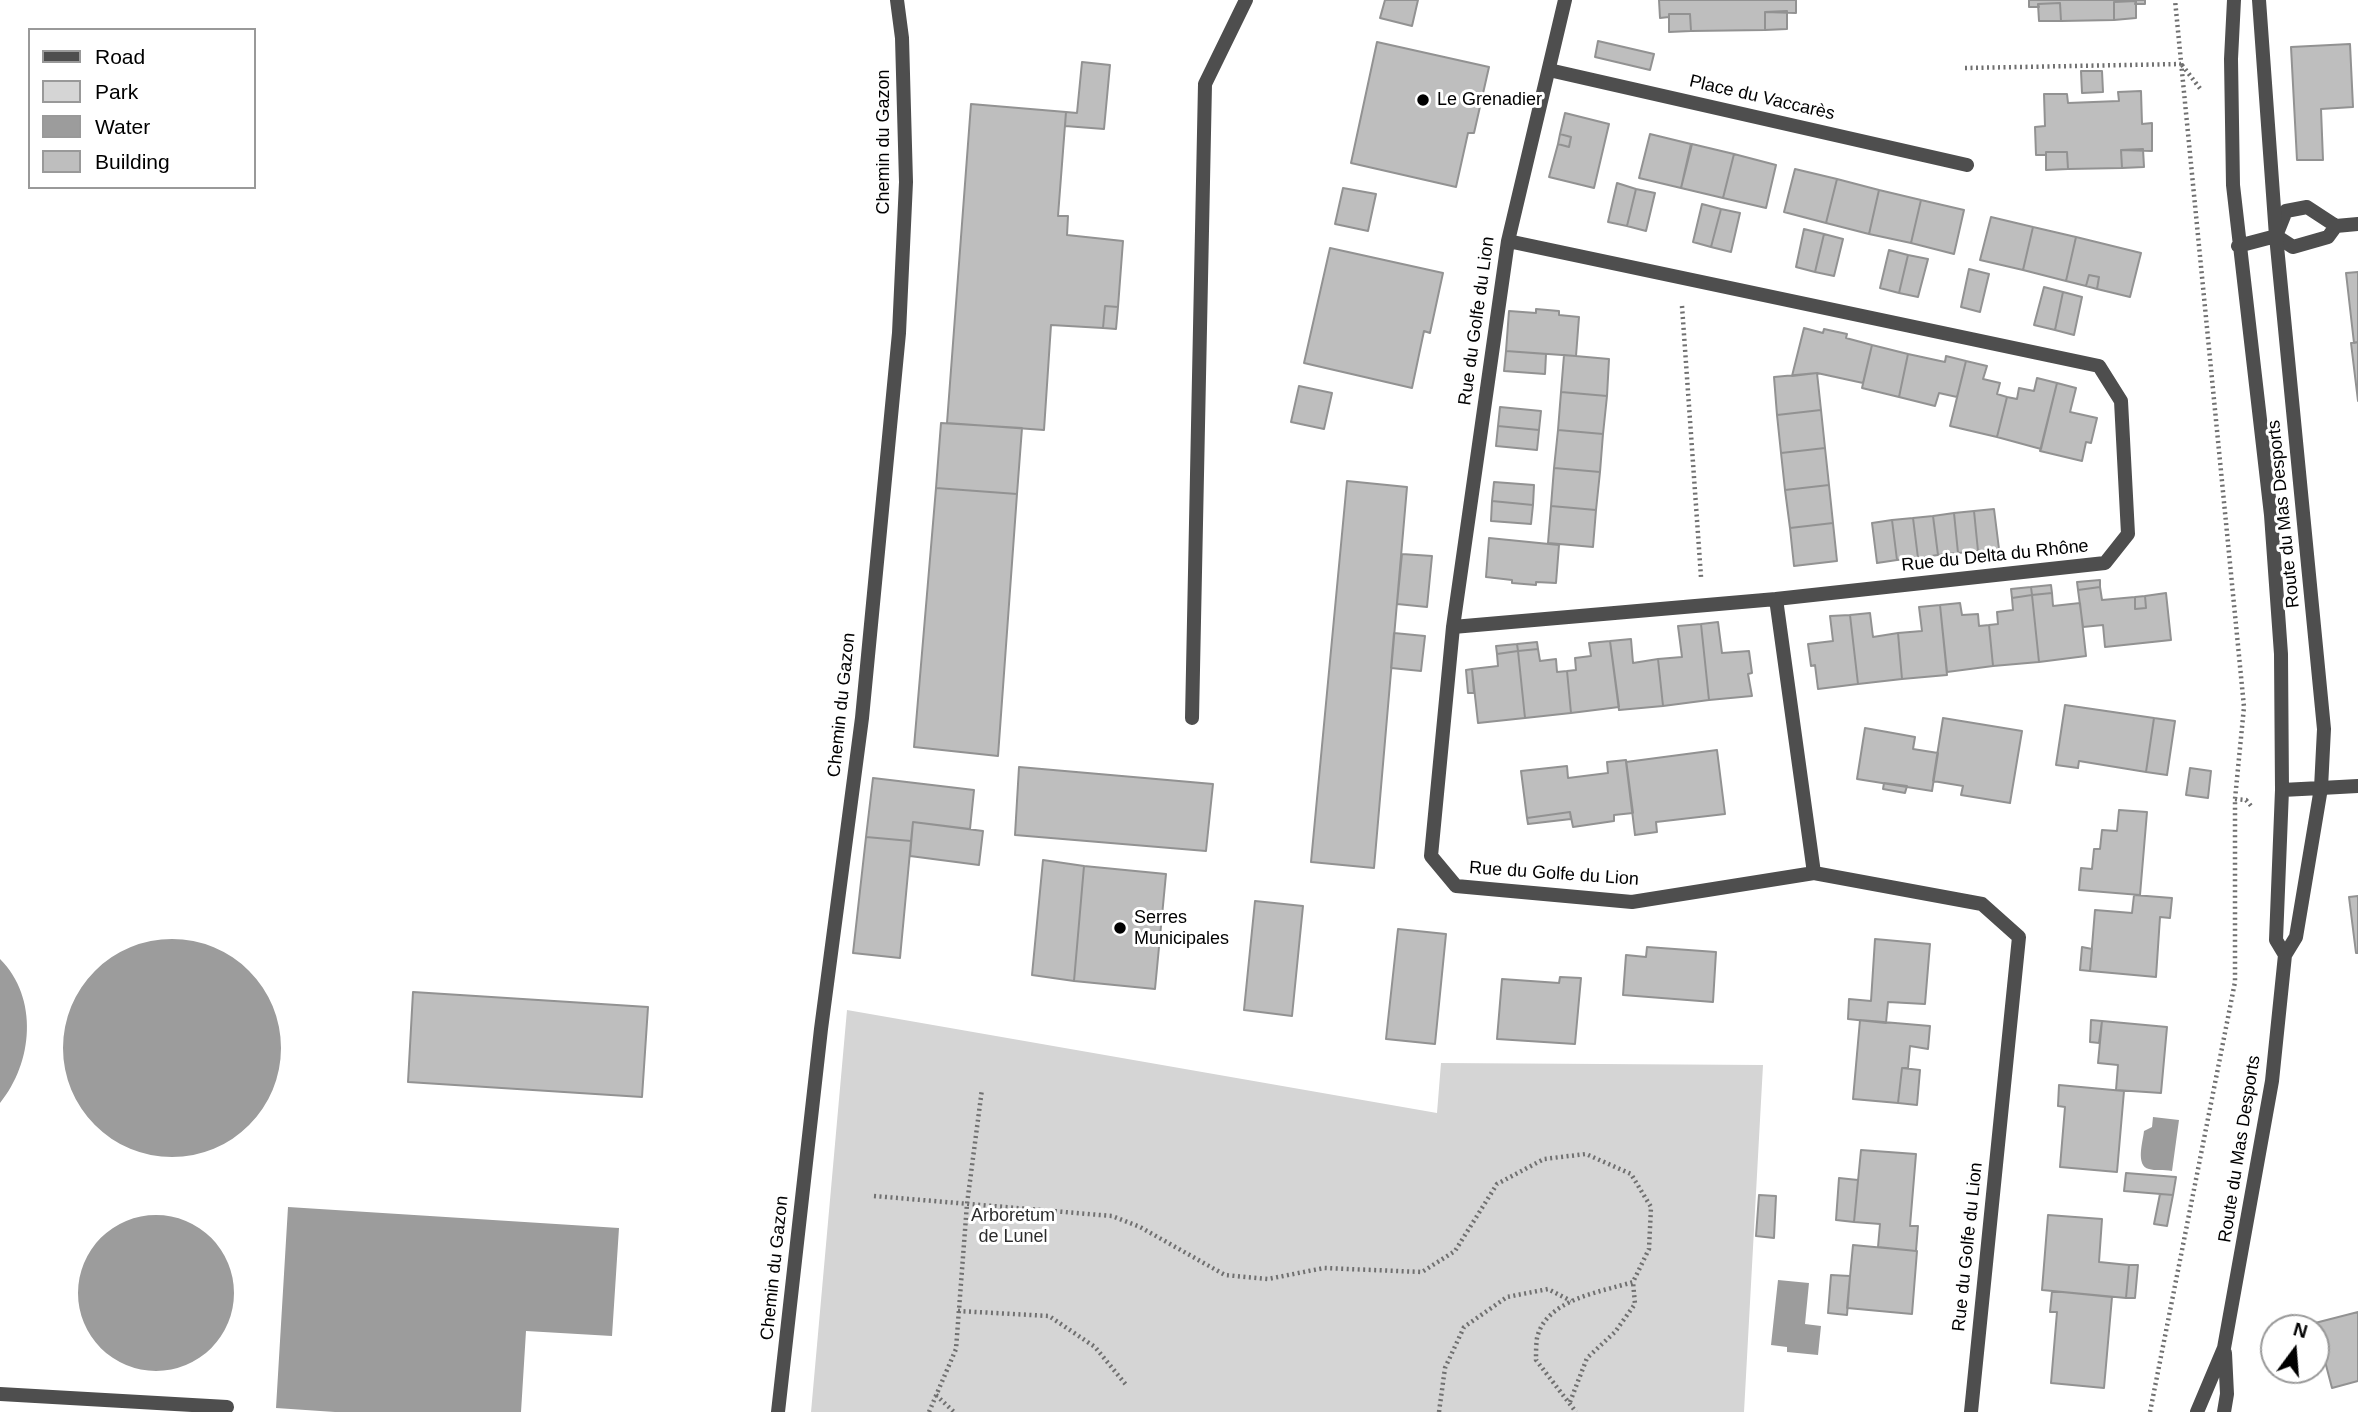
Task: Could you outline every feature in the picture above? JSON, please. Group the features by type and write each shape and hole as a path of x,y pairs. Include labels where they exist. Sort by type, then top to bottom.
{"street":[{"name":"Chemin du Gazon","path":"778,1412 821,1029 862,718 900,333 906,182 902,38 897,0"},
{"path":"1192,718 1205,84 1246,0"},
{"name":"Rue du Golfe du Lion","path":"1565,0 1508,241 1453,627 1432,856 1456,886 1632,902 1814,873 1982,904 2019,937 1970,1412"},
{"name":"Route du Mas Desports","path":"2234,0 2231,111 2233,185 2271,515 2281,654 2282,790 2276,940 2286,956"},
{"name":"Route du Mas Desports","path":"2197,1412 2224,1348 2272,1082 2286,956 2296,937 2321,789 2322,715 2276,236 2259,0"},
{"name":"Place du Vaccarès","path":"1549,70 1967,165"},
{"path":"2276,236 2286,211 2307,207 2336,226 2358,224"},
{"path":"2238,246 2276,236 2293,247 2328,237 2336,226"},
{"name":"Rue du Delta du Rhône","path":"1453,627 1776,599 2105,562 2128,534 2121,401 2099,366 1508,241"},
{"path":"1776,599 1814,873"},
{"path":"2282,790 2358,786"},
{"name":"Route du Mas Desports","path":"2224,1348 2227,1395 2224,1412"},
{"path":"0,1394 227,1407"}],"path":[{"path":"2150,1412 2235,982 2235,799 2244,707 2175,0"},
{"path":"1965,68 2181,64"},
{"path":"2181,64 2203,93"},
{"path":"1680,277 1703,606"},
{"path":"929,1412 956,1349 967,1204 982,1089"},
{"path":"874,1196 1112,1216 1140,1227 1225,1275 1268,1279 1324,1268 1422,1272 1455,1251 1497,1184 1544,1159 1586,1154 1631,1174 1651,1207 1649,1249 1633,1282 1635,1304 1615,1332 1587,1358 1569,1403"},
{"path":"1576,1412 1536,1360 1537,1336 1552,1312 1572,1301 1633,1282"},
{"path":"1439,1412 1444,1368 1464,1327 1507,1297 1548,1289 1572,1301"},
{"path":"958,1311 1049,1316 1095,1347 1127,1386"},
{"path":"936,1395 954,1412"}],"green space":[{"name":"Arboretum de Lunel","path":"847,1010 1437,1113 1441,1063 1763,1065 1744,1412 811,1412"}],"water":[{"path":"172,939 193,941 214,948 249,971 272,1006 279,1027 279,1069 272,1090 249,1125 214,1148 193,1155 172,1157 151,1155 130,1148 95,1125 72,1090 65,1069 63,1048 65,1027 72,1006 95,971 130,948 151,941"},
{"path":"0,959 13,975 21,992 27,1031 19,1069 0,1103"},
{"path":"2153,1117 2179,1120 2172,1171 2149,1169 2142,1163 2144,1131 2152,1127"},
{"path":"288,1207 619,1228 612,1336 526,1331 521,1412 335,1412 276,1408"},
{"path":"156,1215 186,1221 211,1238 228,1263 234,1293 228,1323 211,1348 186,1365 156,1371 126,1365 101,1348 84,1323 78,1293 84,1263 101,1238 126,1221"},
{"path":"1778,1280 1809,1283 1805,1324 1821,1326 1818,1355 1787,1352 1787,1347 1771,1345"}],"building":[{"path":"1385,0 1418,0 1412,26 1380,18"},
{"path":"1659,0 1796,0 1796,13 1765,12 1765,30 1691,31 1690,14 1669,14 1669,17 1660,18"},
{"path":"2029,0 2145,0 2145,4 2135,4 2136,1 2114,2 2114,20 2061,21 2060,3 2029,7"},
{"path":"2136,1 2136,18 2114,20 2114,2"},
{"path":"2060,3 2061,21 2039,21 2038,4"},
{"path":"1787,11 1787,29 1765,30 1765,12"},
{"path":"1669,14 1690,14 1691,31 1669,32"},
{"path":"1598,41 1654,54 1650,70 1595,57"},
{"name":"Le Grenadier","path":"1377,42 1489,67 1474,133 1468,133 1456,187 1351,163"},
{"path":"2350,44 2353,107 2321,109 2323,160 2297,160 2291,47"},
{"path":"1082,62 1110,65 1104,129 1065,126 1066,112 1077,113"},
{"path":"2081,71 2102,71 2103,92 2082,93"},
{"path":"2141,91 2142,124 2152,123 2152,151 2121,150 2122,168 2068,169 2067,152 2036,155 2035,127 2045,126 2044,94 2067,94 2068,103 2119,101 2118,92"},
{"path":"971,104 1066,112 1058,216 1068,216 1067,235 1123,241 1118,307 1105,306 1103,328 1051,325 1044,430 947,423"},
{"path":"1565,113 1609,124 1594,188 1549,177 1558,144 1569,147 1571,137 1560,134"},
{"path":"1560,134 1571,137 1569,147 1558,144"},
{"path":"1650,134 1691,144 1681,188 1639,178"},
{"path":"1692,144 1734,154 1723,198 1681,188"},
{"path":"2143,149 2144,167 2122,168 2121,150"},
{"path":"2046,152 2067,152 2068,169 2046,170"},
{"path":"1734,154 1776,165 1766,208 1723,198"},
{"path":"1795,169 1837,179 1826,223 1784,212"},
{"path":"1837,179 1879,190 1869,234 1826,223"},
{"path":"1617,183 1636,189 1627,226 1608,222"},
{"path":"1343,188 1376,194 1368,231 1335,224"},
{"path":"1636,189 1655,193 1646,231 1627,226"},
{"path":"1879,190 1921,200 1911,243 1869,234"},
{"path":"1921,200 1964,210 1954,254 1911,243"},
{"path":"1702,204 1721,209 1711,247 1693,242"},
{"path":"1721,209 1740,213 1731,252 1711,247"},
{"path":"1991,217 2033,227 2023,270 1980,260"},
{"path":"2033,227 2076,237 2066,281 2023,270"},
{"path":"1804,229 1824,234 1815,272 1796,267"},
{"path":"1824,234 1843,239 1834,276 1815,272"},
{"path":"2076,237 2141,253 2130,297 2097,289 2099,277 2089,275 2086,286 2066,281"},
{"path":"1330,248 1443,273 1430,333 1424,331 1412,388 1304,363"},
{"path":"1889,250 1908,255 1899,293 1880,288"},
{"path":"1908,255 1928,259 1918,297 1899,293"},
{"path":"1969,269 1989,274 1980,312 1961,307"},
{"path":"2358,272 2358,342 2354,343 2346,273"},
{"path":"2089,275 2099,277 2097,289 2086,286"},
{"path":"2044,287 2063,292 2055,330 2034,325"},
{"path":"2063,292 2082,297 2074,335 2055,330"},
{"path":"1105,306 1118,307 1116,329 1103,328"},
{"path":"1536,309 1559,311 1559,315 1579,317 1576,356 1506,351 1509,311 1536,313"},
{"path":"1804,328 1823,333 1824,329 1847,334 1846,338 1872,345 1863,383 1817,373 1792,376"},
{"path":"2358,342 2358,401 2351,343"},
{"path":"1872,345 1908,354 1899,397 1862,388"},
{"path":"1506,351 1546,354 1545,374 1504,371"},
{"path":"1908,354 1945,362 1946,356 1966,361 1957,397 1939,393 1935,406 1899,397"},
{"path":"1564,355 1609,359 1607,396 1561,392"},
{"path":"1966,361 1987,366 1983,379 2000,383 1997,394 2007,397 1997,437 1950,426"},
{"path":"1817,373 1821,410 1777,415 1774,377"},
{"path":"2037,378 2057,383 2041,449 1997,437 2007,397 2017,399 2019,388 2034,391"},
{"path":"2057,383 2076,388 2070,412 2097,418 2091,443 2086,442 2082,461 2040,451"},
{"path":"1299,386 1332,393 1324,429 1291,422"},
{"path":"1561,392 1607,396 1603,434 1558,430"},
{"path":"1500,407 1541,411 1539,430 1498,426"},
{"path":"1821,410 1825,448 1781,453 1777,415"},
{"path":"941,423 1022,428 1017,494 936,488"},
{"path":"1498,426 1539,430 1537,450 1496,446"},
{"path":"1558,430 1603,434 1600,472 1554,468"},
{"path":"1825,448 1829,485 1785,490 1781,453"},
{"path":"1554,468 1600,472 1596,510 1551,506"},
{"path":"1347,481 1407,487 1374,868 1311,862"},
{"path":"1494,482 1534,485 1533,505 1492,501"},
{"path":"1829,485 1833,523 1790,528 1785,490"},
{"path":"936,488 1017,494 998,756 914,747"},
{"path":"1492,501 1533,505 1531,524 1491,521"},
{"path":"1551,506 1596,510 1593,547 1548,543"},
{"path":"1994,509 1999,549 1978,551 1974,511"},
{"path":"1974,511 1978,551 1958,553 1954,513"},
{"path":"1954,513 1958,553 1938,555 1933,516"},
{"path":"1933,516 1938,555 1918,558 1913,518"},
{"path":"1913,518 1918,558 1897,560 1892,520"},
{"path":"1892,520 1897,560 1877,563 1872,523"},
{"path":"1833,523 1837,561 1794,566 1790,528"},
{"path":"1489,538 1559,545 1556,583 1512,583 1512,580 1486,577"},
{"path":"1402,554 1432,556 1427,607 1397,604"},
{"path":"2100,580 2100,587 2078,590 2077,582"},
{"path":"2051,585 2052,593 2032,595 2031,587"},
{"path":"2031,587 2032,595 2012,598 2011,589"},
{"path":"2100,587 2102,600 2135,597 2135,609 2146,608 2145,596 2166,593 2171,640 2105,647 2103,625 2083,627 2078,590"},
{"path":"2052,593 2053,606 2080,603 2086,656 2039,662 2032,595"},
{"path":"2032,595 2039,662 1993,666 1989,625 1998,624 1997,612 2013,610 2012,598"},
{"path":"2145,596 2146,608 2135,609 2135,597"},
{"path":"1960,603 1962,615 1978,614 1979,626 1989,625 1993,666 1947,672 1940,605"},
{"path":"1940,605 1947,675 1902,679 1898,633 1922,631 1919,607"},
{"path":"1870,613 1873,637 1898,633 1902,679 1858,684 1850,615"},
{"path":"1850,615 1858,684 1818,689 1815,665 1811,666 1808,644 1833,641 1830,616"},
{"path":"1718,622 1722,653 1749,651 1752,673 1748,674 1752,696 1709,700 1701,624"},
{"path":"1701,624 1709,700 1663,706 1658,659 1682,657 1678,626"},
{"path":"1394,633 1425,636 1421,671 1391,668"},
{"path":"1631,639 1633,663 1658,659 1663,706 1619,710 1610,641"},
{"path":"1610,641 1619,707 1571,713 1567,671 1576,670 1575,658 1591,656 1589,643"},
{"path":"1537,642 1538,649 1518,651 1517,644"},
{"path":"1517,644 1518,651 1497,654 1496,646"},
{"path":"1538,649 1540,661 1556,659 1557,672 1567,671 1571,713 1525,718 1518,651"},
{"path":"1518,651 1525,718 1478,723 1472,669 1498,666 1497,654"},
{"path":"1472,669 1474,693 1468,693 1466,670"},
{"path":"2065,705 2154,718 2146,772 2079,761 2078,768 2056,765"},
{"path":"1943,718 2022,731 2010,803 1961,795 1963,786 1933,781"},
{"path":"2154,718 2175,721 2167,775 2146,772"},
{"path":"1865,728 1915,737 1913,749 1938,753 1932,791 1857,779"},
{"path":"1717,750 1725,814 1656,822 1657,832 1635,835 1626,762"},
{"path":"1626,760 1633,813 1614,815 1614,821 1573,827 1570,812 1527,818 1521,771 1567,766 1568,778 1608,773 1607,762"},
{"path":"1019,767 1213,784 1206,851 1015,835"},
{"path":"2190,768 2211,771 2208,798 2186,795"},
{"path":"873,778 974,790 970,829 913,822 911,841 866,837"},
{"path":"1884,783 1907,786 1905,793 1883,789"},
{"path":"2119,810 2147,812 2140,895 2079,890 2081,868 2092,869 2094,849 2100,849 2102,830 2117,831"},
{"path":"1570,812 1571,819 1528,824 1527,818"},
{"path":"913,822 983,831 979,865 910,856"},
{"path":"866,837 911,841 900,958 853,953"},
{"path":"1043,860 1084,866 1074,981 1032,975"},
{"name":"Serres Municipales","path":"1084,866 1166,874 1155,989 1074,981"},
{"path":"2134,895 2172,898 2170,918 2160,917 2156,977 2090,971 2095,910 2132,913"},
{"path":"2358,896 2358,953 2356,953 2349,897"},
{"name":"Serres Municipales","path":"1255,901 1303,906 1292,1016 1244,1010"},
{"path":"1398,929 1446,934 1435,1044 1386,1039"},
{"path":"1875,939 1930,944 1925,1004 1888,1002 1886,1023 1848,1019 1849,999 1871,1001"},
{"path":"1647,947 1716,952 1713,1002 1623,995 1626,955 1646,957"},
{"path":"2082,947 2092,949 2090,971 2080,970"},
{"path":"1560,977 1581,978 1575,1044 1497,1039 1502,979 1559,983"},
{"path":"413,992 648,1007 642,1097 408,1082"},
{"path":"1860,1020 1930,1026 1928,1049 1910,1046 1908,1068 1902,1068 1898,1103 1853,1099"},
{"path":"2091,1020 2102,1021 2099,1043 2090,1042"},
{"path":"2102,1021 2167,1027 2161,1093 2116,1090 2118,1065 2098,1063"},
{"path":"1902,1068 1920,1070 1917,1105 1898,1103"},
{"path":"2059,1085 2124,1091 2117,1172 2060,1167 2065,1107 2058,1106"},
{"path":"1861,1150 1916,1154 1910,1226 1918,1226 1916,1251 1878,1247 1880,1224 1854,1222"},
{"path":"2126,1173 2176,1177 2173,1195 2124,1191"},
{"path":"1839,1178 1858,1180 1854,1222 1836,1220"},
{"path":"2160,1194 2173,1195 2167,1226 2154,1224"},
{"path":"1759,1195 1776,1196 1774,1238 1756,1236"},
{"path":"2048,1215 2102,1219 2099,1262 2129,1265 2126,1298 2042,1290"},
{"path":"1853,1245 1917,1251 1912,1314 1847,1308"},
{"path":"2129,1265 2138,1265 2135,1298 2126,1298"},
{"path":"1831,1275 1850,1276 1847,1315 1828,1313"},
{"path":"2052,1291 2112,1297 2104,1388 2051,1383 2057,1312 2050,1312"},
{"path":"2358,1312 2358,1381 2332,1388 2330,1380 2330,1319"}],"place":[{"name":"Le Grenadier","path":"1423,100"},
{"name":"Serres Municipales","path":"1120,928"}]}
